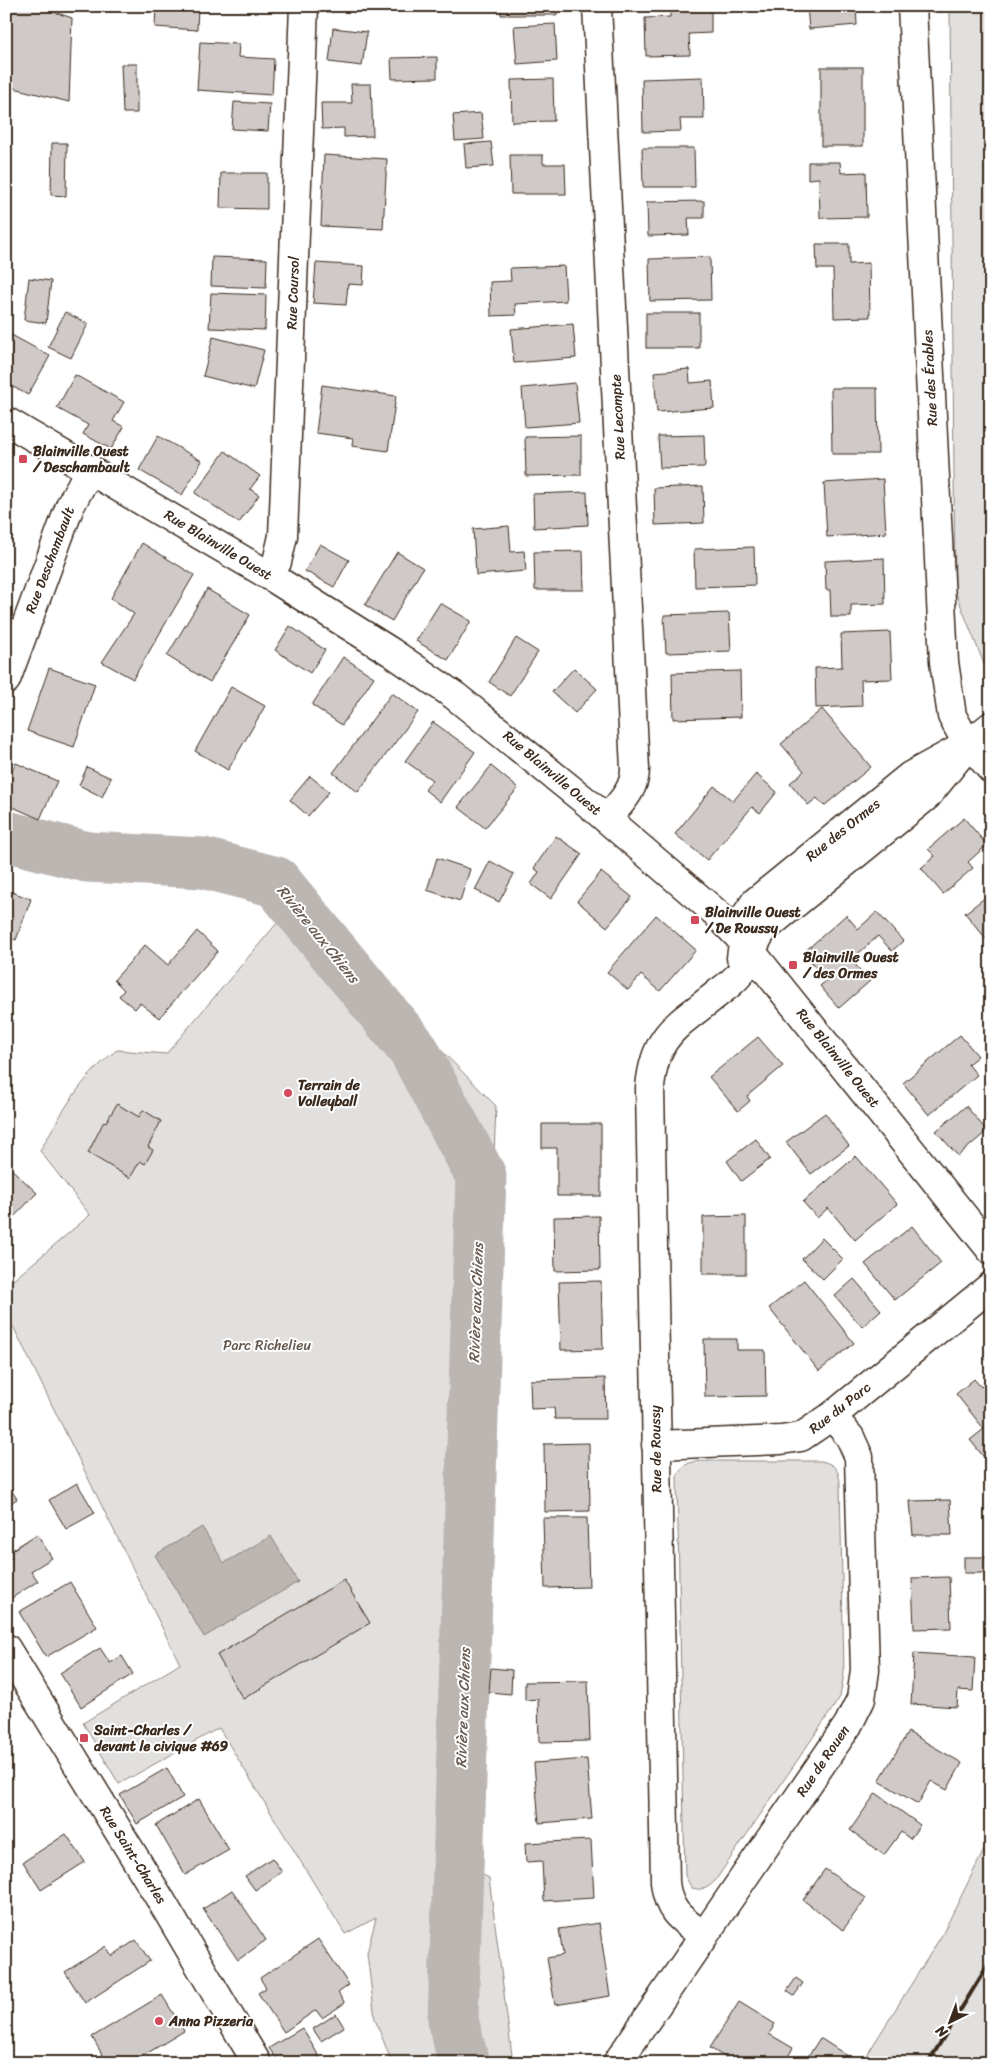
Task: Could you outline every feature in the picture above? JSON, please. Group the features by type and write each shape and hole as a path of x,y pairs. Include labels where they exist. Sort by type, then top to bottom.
{"street":[{"name":"Rue Coursol","path":"270,576 277,562 283,536 304,6"},
{"name":"Rue Lecompte","path":"597,6 635,769 635,778 629,793 607,819"},
{"name":"Rue des Érables","path":"912,6 944,662 952,716 970,743 991,769"},
{"name":"Rue Blainville Ouest","path":"6,422 270,576 383,647 455,696 528,752 714,912 747,945 991,1250"},
{"name":"Rue Deschambault","path":"6,680 70,506 90,470"},
{"name":"Rue des Ormes","path":"747,945 747,914 755,902 910,776 970,743 991,726"},
{"name":"Rue de Roussy","path":"704,1936 676,1914 668,1902 665,1882 656,1445 652,1072 655,1056 665,1038 733,981 747,945"},
{"name":"Rue du Parc","path":"656,1445 792,1439 805,1435 832,1416 991,1286"},
{"name":"Rue de Rouen","path":"616,2063 848,1725 859,1703 864,1686 859,1457 850,1437 832,1416"},
{"name":"Rue Saint-Charles","path":"6,1648 162,1902 256,2063"}],"green space":[{"path":"950,7 991,8 991,666 986,669 955,591"},
{"name":"Parc Richelieu","path":"295,902 496,1106 466,1866 489,1878 513,2063 392,2063 375,2019 367,1953 376,1918 345,1934 219,1728 119,1784 83,1723 180,1664 6,1312 6,1286 90,1215 40,1151 73,1096 104,1061 117,1050 166,1054"},
{"path":"821,1461 830,1464 837,1471 840,1484 844,1673 840,1697 833,1708 715,1881 708,1887 699,1889 692,1888 685,1876 677,1477 684,1467 692,1462"},
{"path":"991,1815 991,2063 862,2063 942,1935 986,1846"}],"shaded area":[{"path":"202,1527 224,1563 271,1536 298,1582 204,1637 155,1555"}],"building":[{"path":"6,6 37,6 72,18 69,102 6,86"},
{"path":"156,6 198,6 197,30 155,27"},
{"path":"501,6 556,6 557,15 501,15"},
{"path":"807,6 856,6 857,25 809,29"},
{"path":"670,7 711,7 711,33 689,34 690,55 646,56 645,18 670,17"},
{"path":"555,24 557,61 517,64 514,26"},
{"path":"333,28 367,32 362,66 329,62"},
{"path":"200,42 239,44 238,57 274,59 272,95 197,90"},
{"path":"437,57 437,78 392,79 391,58"},
{"path":"121,64 137,64 137,113 123,113"},
{"path":"821,67 863,67 863,146 821,146"},
{"path":"703,77 704,119 680,119 681,131 643,132 642,79"},
{"path":"553,79 554,121 512,122 511,80"},
{"path":"351,84 371,84 373,136 344,137 344,128 322,129 321,103 352,103"},
{"path":"234,102 270,104 268,131 232,129"},
{"path":"481,113 484,139 455,141 453,115"},
{"path":"491,142 494,166 466,168 464,144"},
{"path":"52,143 67,143 66,196 51,195"},
{"path":"642,148 694,148 695,187 643,187"},
{"path":"324,155 387,159 383,229 321,226"},
{"path":"510,155 543,155 543,164 565,164 566,194 511,194"},
{"path":"808,162 840,162 841,173 866,172 867,217 820,218 819,178 808,179"},
{"path":"221,173 267,173 267,209 220,208"},
{"path":"704,201 704,218 688,218 689,235 648,236 647,202"},
{"path":"816,244 849,244 849,264 869,263 870,317 834,318 833,269 817,269"},
{"path":"212,257 267,259 266,288 211,286"},
{"path":"710,257 711,300 650,301 649,259"},
{"path":"316,263 364,266 363,285 348,284 346,305 313,303"},
{"path":"564,266 566,301 515,304 516,315 491,316 490,282 511,281 510,268"},
{"path":"29,278 51,281 46,323 24,320"},
{"path":"211,293 266,295 265,330 209,328"},
{"path":"65,312 88,324 71,358 48,347"},
{"path":"646,313 699,313 699,348 646,348"},
{"path":"573,324 576,358 514,363 511,329"},
{"path":"6,332 50,356 28,395 6,383"},
{"path":"213,337 264,350 254,389 203,376"},
{"path":"689,369 690,383 712,381 714,408 657,412 654,372"},
{"path":"75,375 124,402 113,421 124,427 111,449 83,434 88,425 57,408"},
{"path":"575,383 579,423 525,427 522,388"},
{"path":"322,385 396,396 388,451 352,446 353,438 316,433"},
{"path":"831,388 877,388 878,454 832,454"},
{"path":"704,435 705,467 660,468 658,436"},
{"path":"158,436 202,461 182,495 139,470"},
{"path":"581,436 581,475 526,476 525,437"},
{"path":"225,451 260,476 250,489 259,495 239,523 195,493"},
{"path":"883,479 886,533 827,537 824,483"},
{"path":"703,486 704,523 655,525 654,488"},
{"path":"587,492 588,525 534,528 533,494"},
{"path":"509,526 511,552 524,551 526,571 476,575 473,529"},
{"path":"142,543 194,575 133,679 102,662 134,614 111,598"},
{"path":"320,544 349,560 334,587 305,571"},
{"path":"754,547 755,585 695,587 694,549"},
{"path":"583,551 584,590 535,590 534,552"},
{"path":"397,552 423,568 392,621 365,605"},
{"path":"884,558 885,604 851,605 851,617 831,617 830,590 826,590 825,561"},
{"path":"207,589 250,615 210,682 167,656"},
{"path":"440,603 471,621 448,660 416,641"},
{"path":"729,613 731,651 666,653 664,615"},
{"path":"290,626 325,650 310,673 275,650"},
{"path":"890,632 892,679 861,680 862,706 816,708 815,668 842,667 841,634"},
{"path":"516,638 538,652 510,696 489,682"},
{"path":"343,657 374,677 342,725 312,705"},
{"path":"49,668 95,684 74,747 27,731"},
{"path":"574,668 597,689 575,713 552,692"},
{"path":"740,671 741,717 673,719 672,673"},
{"path":"231,687 265,706 228,770 195,751"},
{"path":"392,693 418,712 358,792 333,773"},
{"path":"822,709 871,767 824,806 817,798 808,805 790,783 804,771 781,744"},
{"path":"433,722 475,752 440,802 425,790 432,780 405,761"},
{"path":"16,763 57,781 40,819 6,804 6,784"},
{"path":"491,766 518,788 485,828 458,807"},
{"path":"87,767 111,778 102,797 79,785"},
{"path":"756,774 777,792 760,813 752,807 707,860 675,834 714,786 733,801"},
{"path":"310,776 329,792 308,816 290,800"},
{"path":"964,818 987,845 968,862 973,868 943,894 921,868 935,856 928,849"},
{"path":"556,836 582,854 551,899 531,884 539,872 534,868"},
{"path":"437,858 470,869 460,901 427,890"},
{"path":"490,861 514,874 499,902 475,890"},
{"path":"601,872 632,897 607,927 577,901"},
{"path":"6,890 31,899 16,940 6,936"},
{"path":"991,893 991,945 965,913"},
{"path":"877,912 903,941 892,951 878,936 851,960 870,981 839,1008 820,986 827,980 803,953 846,915 858,929"},
{"path":"656,915 696,950 660,991 641,975 628,990 607,972"},
{"path":"197,931 218,951 159,1018 140,1003 135,1009 119,996 124,990 114,980 145,945 168,965"},
{"path":"960,1035 978,1056 968,1064 977,1075 929,1115 903,1083"},
{"path":"758,1037 783,1066 747,1096 750,1101 738,1111 709,1077"},
{"path":"117,1104 139,1117 143,1110 161,1121 148,1147 153,1150 145,1164 140,1161 130,1178 88,1153 104,1121 106,1122"},
{"path":"966,1106 987,1131 958,1156 936,1131"},
{"path":"825,1113 849,1146 811,1174 786,1142"},
{"path":"542,1124 601,1124 601,1196 557,1196 557,1148 542,1148"},
{"path":"756,1139 770,1159 741,1181 727,1161"},
{"path":"856,1156 897,1204 855,1240 828,1208 817,1218 803,1202"},
{"path":"6,1164 37,1193 7,1224 6,1223"},
{"path":"599,1216 600,1270 555,1271 554,1217"},
{"path":"746,1216 746,1274 703,1274 703,1217"},
{"path":"912,1226 941,1263 895,1300 865,1264"},
{"path":"822,1238 843,1259 823,1279 802,1259"},
{"path":"854,1279 881,1310 862,1327 835,1296"},
{"path":"804,1280 854,1343 819,1371 769,1308"},
{"path":"601,1281 603,1349 561,1350 559,1282"},
{"path":"704,1339 737,1339 737,1350 765,1350 766,1396 705,1397"},
{"path":"605,1378 606,1419 555,1419 554,1408 531,1409 530,1380"},
{"path":"974,1379 981,1387 991,1379 991,1466 970,1440 984,1429 956,1394"},
{"path":"589,1443 590,1511 545,1512 544,1444"},
{"path":"6,1482 17,1499 6,1506"},
{"path":"77,1483 95,1513 66,1529 49,1500"},
{"path":"950,1500 952,1535 913,1535 910,1501"},
{"path":"543,1518 587,1518 589,1587 545,1588"},
{"path":"987,1522 991,1522 991,1549 989,1549"},
{"path":"37,1534 52,1558 31,1571 38,1581 7,1601 6,1561 12,1558 9,1552"},
{"path":"964,1557 991,1557 991,1573 964,1573"},
{"path":"949,1577 951,1628 914,1629 912,1578"},
{"path":"344,1580 370,1623 243,1699 217,1655"},
{"path":"70,1582 97,1627 46,1657 19,1612"},
{"path":"100,1648 110,1663 122,1656 133,1674 81,1707 60,1673"},
{"path":"914,1653 975,1657 973,1691 958,1690 957,1707 911,1704"},
{"path":"491,1668 512,1670 511,1694 489,1692"},
{"path":"588,1681 590,1741 539,1742 538,1699 525,1700 525,1682"},
{"path":"908,1732 962,1763 947,1790 931,1781 918,1804 879,1781"},
{"path":"587,1759 592,1819 539,1823 534,1763"},
{"path":"167,1768 183,1797 137,1824 120,1795"},
{"path":"876,1793 920,1825 910,1839 901,1832 884,1855 850,1830"},
{"path":"199,1799 229,1850 185,1875 156,1825"},
{"path":"66,1834 85,1862 41,1890 23,1862"},
{"path":"591,1840 594,1898 544,1901 542,1861 526,1862 525,1843"},
{"path":"272,1858 282,1872 255,1890 245,1876"},
{"path":"825,1869 866,1898 843,1930 803,1900"},
{"path":"232,1890 266,1940 238,1960 203,1909"},
{"path":"599,1923 610,1996 555,2005 547,1958 563,1955 559,1929"},
{"path":"318,1939 349,1985 338,1993 345,2003 322,2018 316,2010 284,2032 258,1993 266,1988 260,1978"},
{"path":"136,1940 150,1961 85,2003 65,1972 106,1946 112,1956"},
{"path":"796,1978 803,1983 794,1996 787,1991"},
{"path":"162,1995 184,2031 131,2063 107,2063 92,2037"},
{"path":"739,2002 775,2024 769,2034 793,2048 784,2063 734,2063 710,2048"},
{"path":"336,2014 344,2027 321,2041 313,2029"},
{"path":"302,2028 323,2063 279,2063 269,2048"},
{"path":"820,2038 857,2062 804,2063"}],"waterway":[{"name":"Rivière aux Chiens","path":"6,836 87,857 203,863 276,882 413,1049 481,1176 453,2020 464,2063"}],"railway":[{"path":"928,2063 991,1960"}],"place":[{"name":"Blainville Ouest / Deschambault","path":"23,459"},
{"name":"Blainville Ouest / De Roussy","path":"695,920"},
{"name":"Blainville Ouest / des Ormes","path":"793,965"},
{"name":"Terrain de Volleyball","path":"288,1093"},
{"name":"Saint-Charles / devant le civique #69","path":"84,1738"},
{"name":"Anna Pizzeria","path":"159,2021"}]}
